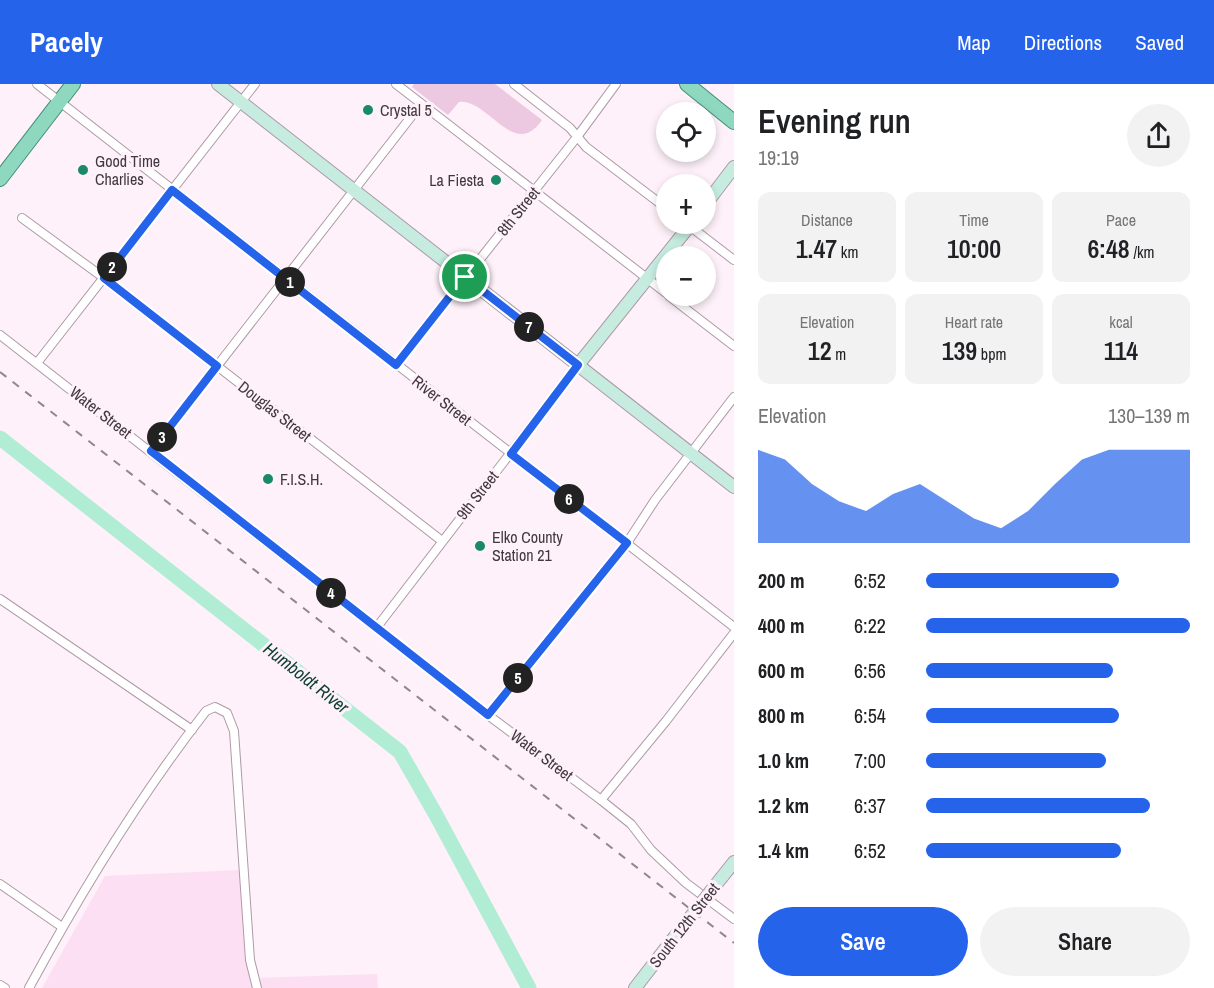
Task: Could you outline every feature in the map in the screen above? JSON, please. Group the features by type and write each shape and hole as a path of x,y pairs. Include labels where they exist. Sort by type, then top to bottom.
{"main road":[{"path":"0,179 73,84"},
{"path":"687,84 734,122"}],"street":[{"name":"River Street","path":"37,84 734,627"},
{"path":"218,84 734,487"},
{"path":"37,363 255,84"},
{"path":"396,84 656,285"},
{"path":"514,84 570,128 586,147 656,200"},
{"name":"8th Street","path":"396,365 578,137 616,84"},
{"path":"151,451 422,104"},
{"path":"716,191 734,167"},
{"name":"Douglas Street","path":"22,218 104,278 442,542"},
{"name":"9th Street","path":"376,627 681,234"},
{"path":"702,234 734,260"},
{"path":"682,306 734,346"},
{"name":"Water Street","path":"0,335 488,715 601,800 631,824 661,860 686,883 734,919"},
{"path":"488,715 627,543 655,500 734,398"},
{"path":"0,599 192,729"},
{"path":"601,800 734,633"},
{"path":"29,988 62,927 153,783 206,711 214,707 220,708 230,717 234,731 249,960 257,988"},
{"name":"South 12th Street","path":"635,988 734,862"},
{"path":"0,884 62,927"},
{"path":"0,985 4,988"}],"shaded area":[{"path":"414,84 495,84 542,120 532,131 521,134 501,125 470,103 459,102 448,115 412,87"},
{"path":"240,870 252,978 377,974 378,988 42,988 105,876"}],"waterway":[{"name":"Humboldt River","path":"0,438 400,752 529,988"}],"railway":[{"path":"0,372 734,943"}],"place":[{"name":"Crystal 5","path":"368,110"},
{"name":"Good Time Charlies","path":"83,170"},
{"name":"La Fiesta","path":"496,180"},
{"name":"F.I.S.H.","path":"268,479"},
{"name":"Elko County Station 21","path":"480,546"}],"route":[{"path":"172,190 396,365 465,277 578,365 511,454 627,543 488,715 151,451 217,366 104,278 172,190"}]}
